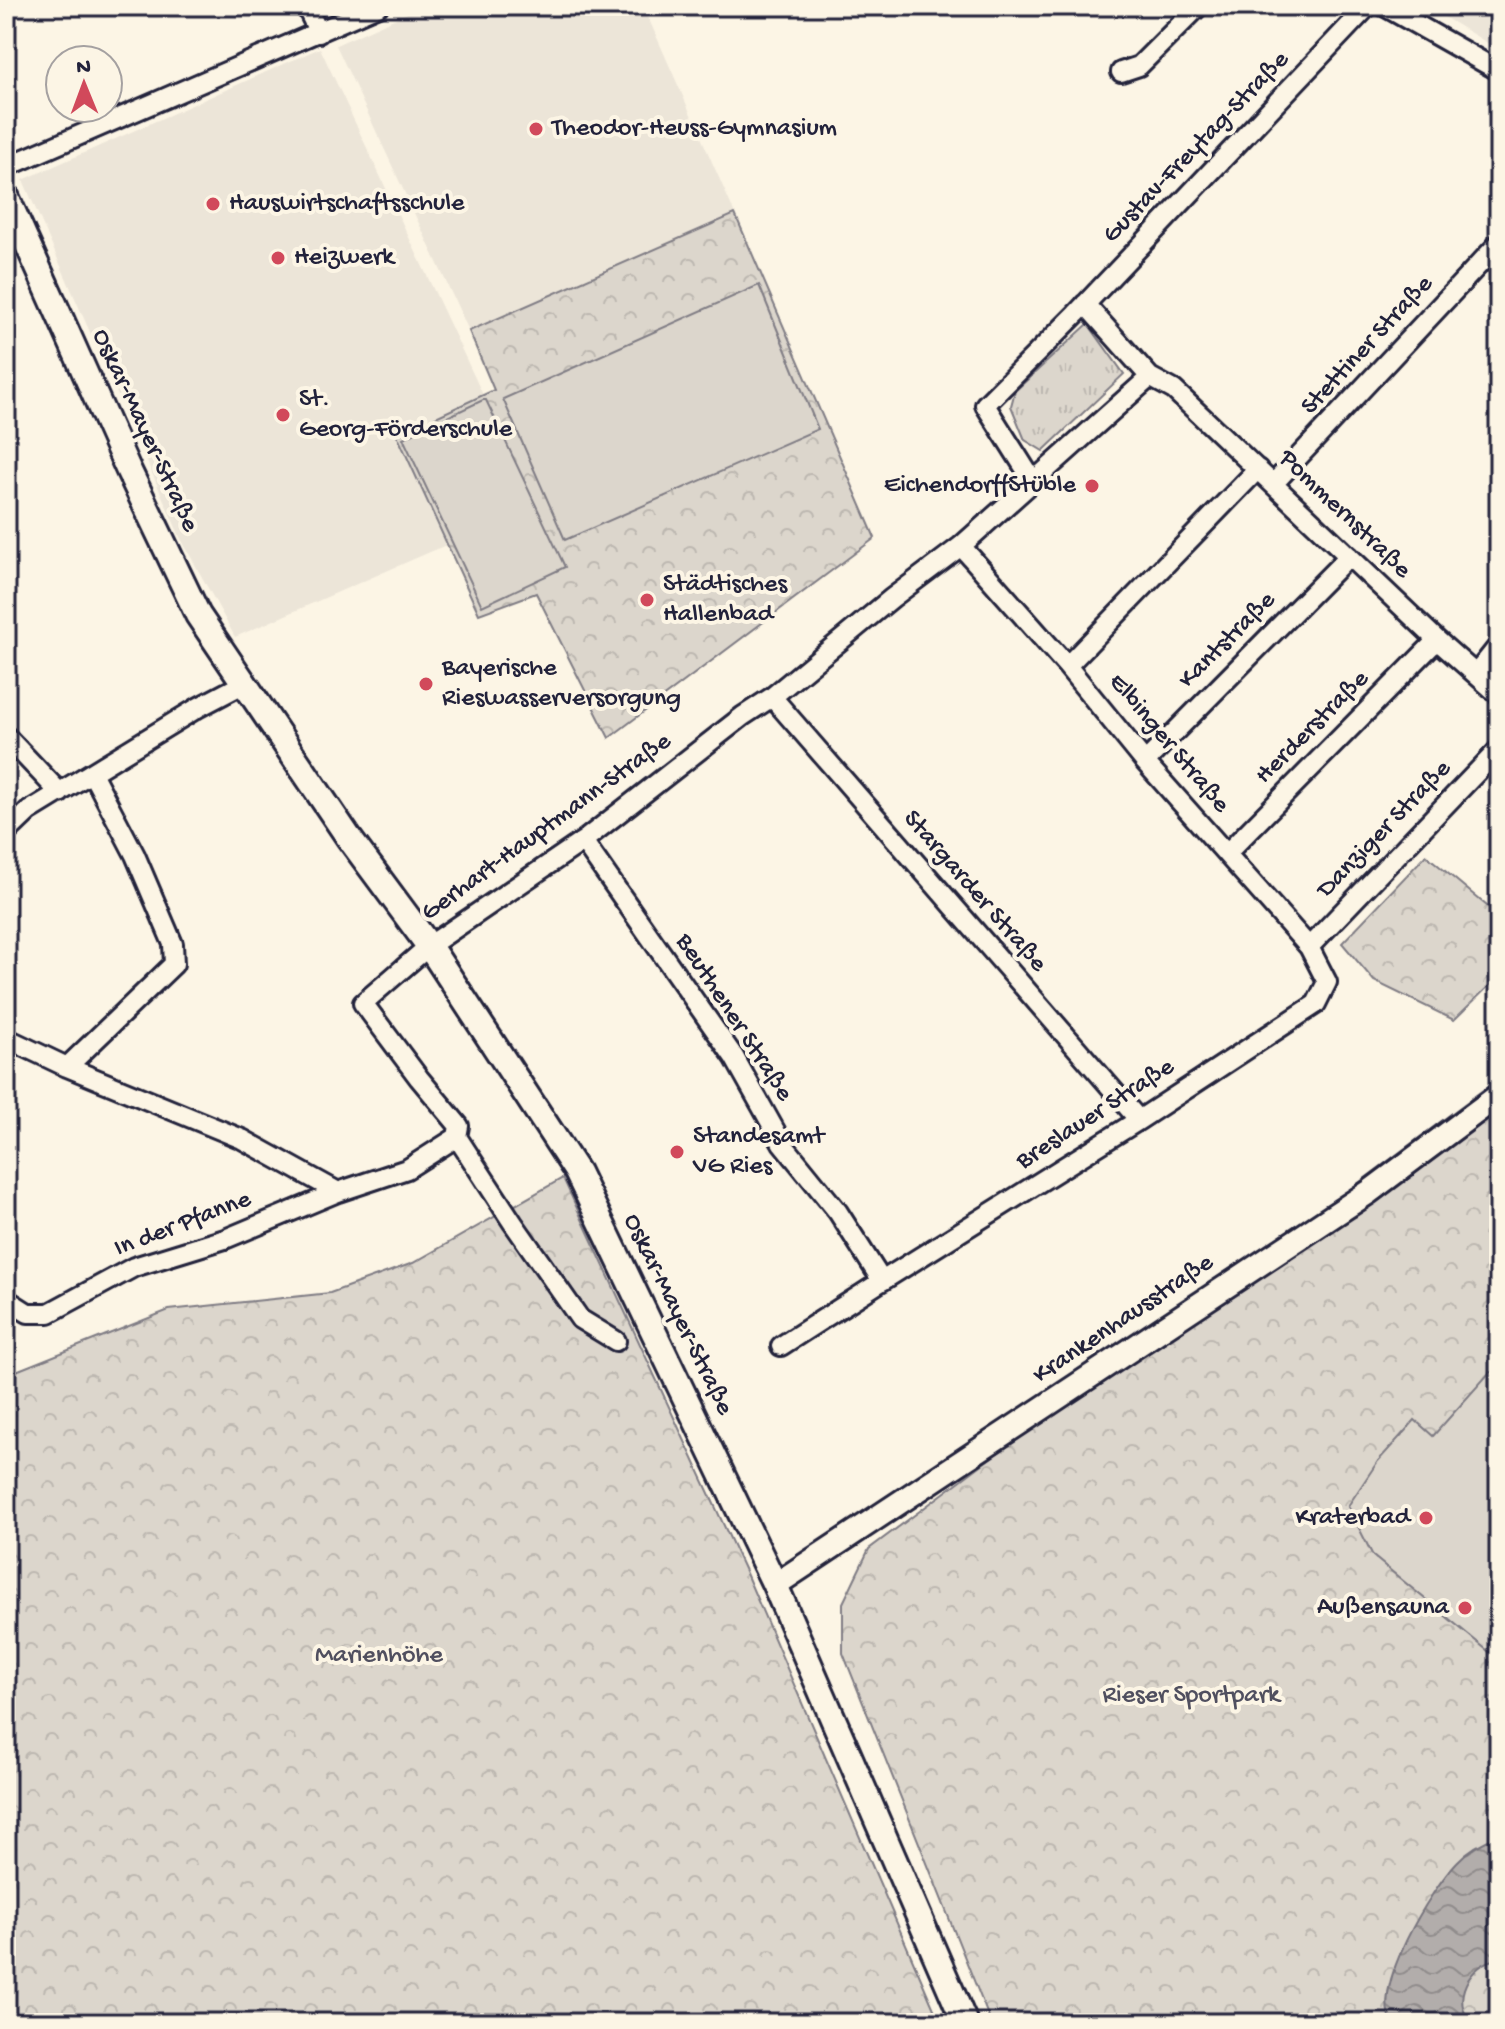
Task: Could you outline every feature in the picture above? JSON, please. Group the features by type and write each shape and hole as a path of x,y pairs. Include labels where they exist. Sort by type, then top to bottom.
{"main road":[{"name":"Oskar-Mayer-Straße","path":"6,196 128,469 198,615 349,838 429,946 577,1172 775,1585 963,2022"}],"street":[{"path":"306,6 319,33"},
{"path":"6,167 378,6"},
{"path":"1121,72 1139,66 1199,6"},
{"name":"Gustav-Freytag-Straße","path":"1033,481 985,405 1368,6"},
{"path":"1384,6 1499,71"},
{"name":"Stettiner Straße","path":"1274,483 1499,243"},
{"name":"Pommernstraße","path":"1091,297 1150,377 1174,390 1499,695"},
{"name":"Gerhart-Hauptmann-Straße","path":"429,946 583,841 743,716 772,697 892,598 961,546 1150,377"},
{"path":"1067,666 1258,469"},
{"name":"Elbinger Straße","path":"961,546 1067,666 1145,762 1309,947 1327,982"},
{"name":"Kantstraße","path":"1145,762 1349,556"},
{"name":"Herderstraße","path":"1227,853 1437,640"},
{"path":"1476,674 1499,645"},
{"path":"6,833 29,811 199,707 243,684"},
{"name":"Stargarder Straße","path":"772,697 1139,1120"},
{"path":"6,736 60,793"},
{"name":"Danziger Straße","path":"1309,947 1499,749"},
{"path":"67,1067 174,964 173,944 135,855 92,773"},
{"name":"Beuthener Straße","path":"583,841 734,1057 782,1143 838,1212 882,1281"},
{"path":"429,946 363,1003 459,1126 457,1137 580,1319 616,1341"},
{"name":"Breslauer Straße","path":"882,1281 1139,1120 1316,1004 1327,982"},
{"name":"In der Pfanne","path":"6,1038 67,1067 242,1139 338,1192"},
{"name":"Krankenhausstraße","path":"775,1585 1369,1192 1499,1095"},
{"name":"In der Pfanne","path":"6,1299 28,1313 49,1313 134,1267 225,1239 338,1192 407,1169 457,1137"},
{"path":"781,1346 882,1281"}],"shaded area":[{"name":"Theodor-Heuss-Gymnasium","path":"423,6 643,6 735,214 469,331 336,45"},
{"path":"1426,6 1499,6 1499,50"},
{"path":"320,48 483,395 397,435 446,545 235,637 181,539 23,180"}],"green space":[{"path":"735,214 875,538 609,738 536,593 479,614 397,435 494,390 469,331"},
{"path":"759,285 818,429 565,540 503,399"},
{"path":"1088,324 1124,374 1043,451 1025,440 1011,406 1015,391"},
{"path":"486,400 565,567 482,606 403,438"},
{"path":"1426,855 1499,916 1499,976 1454,1020 1374,981 1342,943"},
{"name":"Rieser Sportpark","path":"1499,1078 1499,2023 991,2023 843,1653 843,1603 869,1549"},
{"name":"Marienhöhe","path":"563,1178 745,1571 940,2023 6,2023 6,1375 169,1310 330,1293 413,1263"},
{"name":"Kraterbad","path":"1490,1372 1499,1379 1499,1648 1493,1655 1373,1556 1348,1506 1378,1461 1415,1420 1433,1436"}],"water":[{"path":"1499,1836 1499,1959 1479,1967 1466,1984 1462,2004 1472,2023 1392,2023 1387,2007 1389,1987 1396,1964 1420,1915 1461,1858 1476,1846"}],"place":[{"name":"Theodor-Heuss-Gymnasium","path":"536,129"},
{"name":"Hauswirtschaftsschule","path":"213,204"},
{"name":"Heizwerk","path":"278,258"},
{"name":"St. Georg-Förderschule","path":"283,415"},
{"name":"EichendorffStüble","path":"1092,486"},
{"name":"Städtisches Hallenbad","path":"647,600"},
{"name":"Bayerische Rieswasserversorgung","path":"426,684"},
{"name":"Standesamt VG Ries","path":"677,1152"},
{"name":"Kraterbad","path":"1426,1518"},
{"name":"Außensauna","path":"1465,1608"}]}
